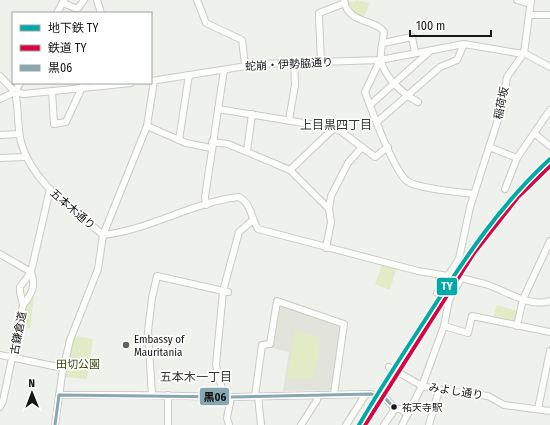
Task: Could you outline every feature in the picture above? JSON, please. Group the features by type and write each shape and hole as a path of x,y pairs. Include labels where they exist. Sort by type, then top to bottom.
{"street":[{"path":"58,12 63,2 78,8 84,0"},
{"path":"97,0 101,12"},
{"path":"197,0 206,23 242,40 245,66"},
{"path":"517,0 530,2"},
{"path":"321,62 319,15 345,2 351,14 364,22 382,28 384,32 381,60 365,92 388,147 408,181 429,188 474,194"},
{"name":"稲荷坂","path":"448,276 459,259 474,194 502,107 507,77 524,54 530,2"},
{"path":"529,15 550,15"},
{"path":"383,43 412,38 415,53"},
{"path":"377,122 440,67 457,60 464,44"},
{"name":"蛇崩・伊勢脇通り","path":"152,81 245,66 294,62 381,60 464,44 524,54 550,67"},
{"path":"370,105 431,50"},
{"path":"381,60 387,73 406,96 418,102"},
{"path":"289,120 295,85 294,62"},
{"path":"206,205 205,197 211,145 224,70"},
{"path":"179,140 190,75"},
{"path":"0,76 15,92 24,94 52,91 83,85 107,84"},
{"path":"0,100 15,92 19,84"},
{"path":"152,84 147,126 104,235 121,233 227,198 239,196 248,203 252,220 258,229 418,271 448,276 437,293 449,300"},
{"path":"52,91 54,124 66,122 83,85"},
{"name":"五本木通り","path":"15,92 19,134 26,157 32,170 50,189 104,235 98,269 70,340 63,368 55,425"},
{"path":"218,109 334,128 375,157 388,147"},
{"path":"505,189 518,158 550,110"},
{"path":"247,151 252,114"},
{"path":"147,126 197,147 228,144 290,170 329,209"},
{"path":"290,170 334,128"},
{"path":"0,135 19,134"},
{"path":"534,134 550,146"},
{"path":"326,248 331,222 329,209 331,196 341,174 348,163 362,147"},
{"path":"488,147 518,158"},
{"path":"0,158 26,157"},
{"name":"古鎌倉道","path":"23,306 20,287 31,272 50,189"},
{"path":"229,425 227,418 227,397 216,366 226,292 239,232 252,220"},
{"path":"517,326 523,299 550,241"},
{"path":"0,254 31,272"},
{"name":"古鎌倉道","path":"0,407 3,401 23,306 34,288 34,281 31,272"},
{"path":"152,395 148,331 152,298 157,276 226,292"},
{"path":"402,425 422,386 444,326 449,300 461,278 486,284 523,299 544,303 550,301"},
{"path":"261,425 256,396 262,345 270,344 277,301 344,324 334,394"},
{"path":"444,326 468,333 472,316 550,332"},
{"path":"538,410 550,353"},
{"path":"0,355 63,368"},
{"name":"みよし通り","path":"389,367 422,386 439,390 488,396 504,405 550,411"},
{"path":"429,425 439,390"},
{"path":"346,425 364,397 364,394"},
{"path":"59,395 168,395 227,397 373,394 386,398 395,409 400,409 408,414"},
{"path":"168,395 168,425"},
{"path":"301,425 317,400 318,395"},
{"path":"384,425 395,409"}],"shaded area":[{"path":"278,304 342,326 332,390 283,391 289,352 271,348"}],"green space":[{"path":"356,0 370,3 363,19 355,14 350,7 349,1 355,2"},
{"path":"382,265 396,269 390,290 375,284"},
{"path":"34,298 30,328 22,327 25,306"},
{"path":"497,305 518,311 516,323 493,318"},
{"path":"295,330 320,338 314,378 287,378"},
{"name":"田切公園","path":"74,336 93,339 87,379 64,377"}],"metro line":[{"name":"TY","path":"359,425 393,369 470,252 499,213 550,159"}],"rail line":[{"name":"TY","path":"365,425 474,253 518,197 550,166"}],"transit line":[{"name":"黒06","path":"55,425 59,395 231,397 371,394 386,399 395,409"}],"place":[{"name":"Embassy of Mauritania","path":"126,345"},
{"name":"祐天寺駅","path":"394,407"}],"district":[{"name":"上目黒四丁目","path":"336,125"},
{"name":"五本木一丁目","path":"196,377"}]}
